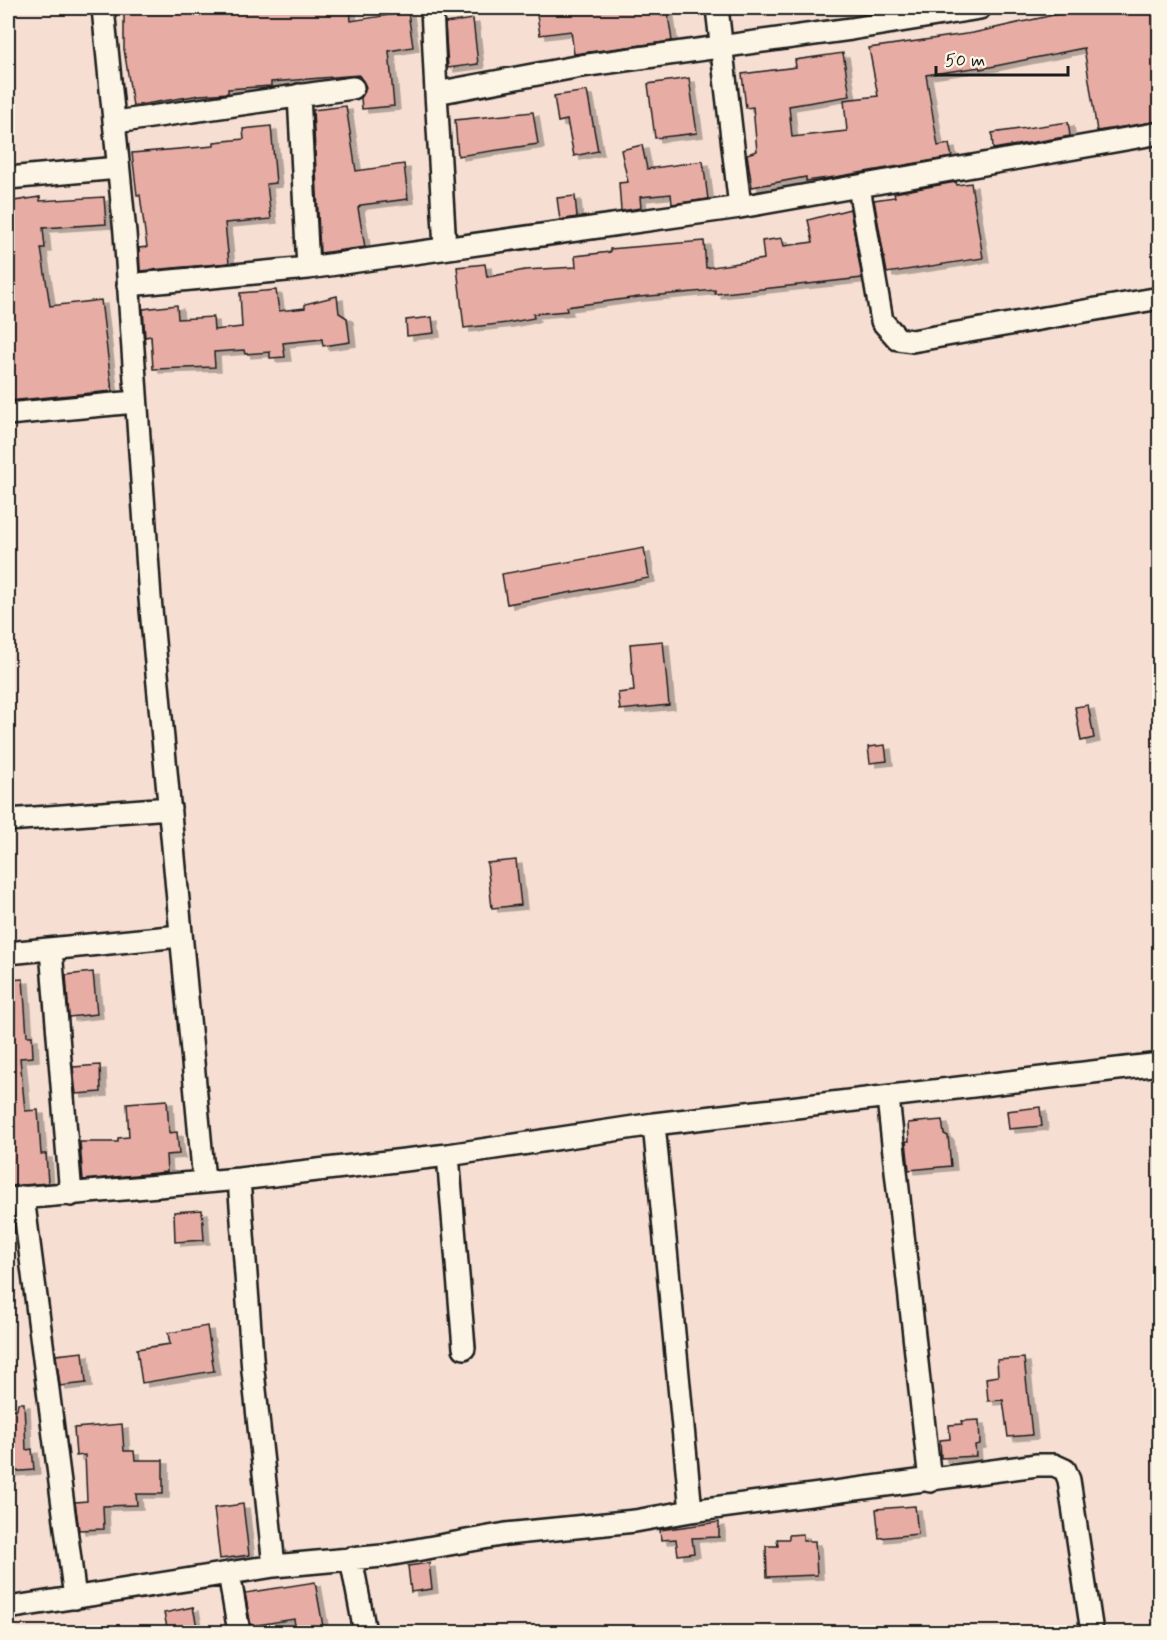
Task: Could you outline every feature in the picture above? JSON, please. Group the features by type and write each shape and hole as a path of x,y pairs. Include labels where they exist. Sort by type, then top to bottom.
{"street":[{"path":"103,8 116,122 129,285 135,402 180,936 204,1181"},
{"path":"432,8 445,248"},
{"path":"717,8 740,207"},
{"path":"436,93 581,66 721,47 885,15 980,8"},
{"path":"116,122 353,87"},
{"path":"299,95 308,268"},
{"path":"129,285 308,268 740,207 1160,133"},
{"path":"8,178 118,168"},
{"path":"859,187 882,321 898,339 912,341 1160,298"},
{"path":"8,414 135,402"},
{"path":"8,820 170,808"},
{"path":"8,953 180,936"},
{"path":"51,950 70,1195"},
{"path":"75,1598 15,1198 239,1179 448,1155 654,1124 1160,1064"},
{"path":"888,1098 930,1480"},
{"path":"654,1124 691,1512"},
{"path":"448,1155 465,1348"},
{"path":"239,1179 253,1371 274,1566"},
{"path":"8,1608 274,1566 382,1556 506,1534 635,1521 1038,1465 1054,1466 1065,1470 1070,1480 1092,1632"},
{"path":"351,1558 365,1632"},
{"path":"229,1573 239,1632"}],"building":[{"path":"124,8 350,8 351,21 408,12 413,47 389,51 394,106 362,109 361,98 366,87 359,75 271,82 271,86 228,89 228,93 200,95 133,106 124,49"},
{"path":"536,8 667,8 672,41 574,54 571,31 540,35"},
{"path":"1085,8 1086,13 1115,8 1160,8 1160,121 1097,131 1084,48 980,69 980,67 926,75 938,146 949,144 952,157 835,177 806,181 806,177 752,187 747,154 757,151 753,107 746,108 742,74 796,67 795,60 843,53 850,96 789,106 792,137 847,131 844,100 878,96 869,48 973,33"},
{"path":"473,19 478,64 448,68 445,23"},
{"path":"689,78 697,133 655,138 648,84"},
{"path":"587,91 598,151 574,156 567,120 558,122 554,96"},
{"path":"346,106 356,171 404,164 408,199 361,205 358,208 365,247 320,253 313,110"},
{"path":"533,112 538,144 458,156 455,120"},
{"path":"1068,122 1070,136 993,149 992,133"},
{"path":"271,126 276,183 267,184 271,219 225,223 229,263 140,271 139,248 147,247 132,153 214,146 214,142 244,139 243,129"},
{"path":"642,145 647,169 703,161 708,199 672,204 671,194 640,197 641,208 621,211 619,183 628,182 621,150"},
{"path":"956,182 957,185 971,183 983,258 887,273 874,200 895,197 894,193"},
{"path":"575,196 577,217 560,220 557,198"},
{"path":"40,197 40,201 104,197 106,224 43,228 45,248 41,248 50,306 101,300 112,391 8,401 8,202"},
{"path":"850,209 862,278 715,294 715,290 639,297 566,307 567,311 533,314 534,318 464,328 457,267 485,264 487,277 525,270 576,267 575,256 610,252 610,249 704,241 706,268 764,259 762,241 782,238 784,246 813,242 808,220"},
{"path":"276,290 279,311 305,308 305,304 337,296 339,313 347,318 350,342 323,346 322,339 283,343 285,357 270,358 270,352 245,354 244,350 214,352 215,367 153,369 151,336 145,337 143,309 177,305 178,319 213,317 214,330 242,327 240,293"},
{"path":"432,317 434,333 407,336 406,320"},
{"path":"644,548 649,578 507,604 502,574"},
{"path":"663,641 669,705 620,710 618,693 634,691 630,644"},
{"path":"1088,705 1094,738 1081,741 1075,707"},
{"path":"885,745 887,761 870,763 868,747"},
{"path":"516,860 521,905 492,908 487,863"},
{"path":"93,972 97,1014 69,1017 66,975"},
{"path":"23,979 27,1036 32,1036 33,1057 20,1058 25,1111 38,1110 41,1154 46,1154 48,1183 11,1186 8,1151 8,980"},
{"path":"100,1065 101,1092 76,1094 73,1067"},
{"path":"167,1100 169,1133 177,1132 179,1154 166,1155 167,1172 83,1180 80,1142 118,1142 118,1138 129,1137 127,1103"},
{"path":"1040,1107 1042,1126 1009,1129 1007,1111"},
{"path":"942,1120 944,1134 948,1136 951,1166 909,1170 906,1141 909,1141 908,1123"},
{"path":"202,1210 204,1240 175,1242 174,1212"},
{"path":"207,1326 214,1371 142,1383 137,1349 170,1344 168,1333"},
{"path":"83,1352 86,1383 60,1386 56,1355"},
{"path":"1024,1358 1032,1435 1008,1437 1003,1400 988,1401 986,1378 998,1376 997,1360"},
{"path":"18,1403 24,1403 26,1450 32,1449 34,1470 8,1472 12,1437 8,1437 8,1409 17,1409"},
{"path":"979,1420 980,1444 975,1445 976,1456 941,1458 940,1440 950,1439 949,1425 962,1424 961,1421"},
{"path":"122,1424 124,1451 134,1451 135,1460 163,1460 163,1494 136,1494 137,1505 103,1506 104,1529 79,1530 75,1502 87,1501 85,1455 76,1456 74,1428"},
{"path":"243,1504 249,1555 220,1559 214,1508"},
{"path":"915,1506 918,1534 879,1538 876,1509"},
{"path":"719,1522 719,1537 692,1538 694,1553 678,1555 676,1539 661,1540 660,1530"},
{"path":"803,1534 803,1541 815,1541 817,1575 767,1577 766,1546 778,1546 777,1539 789,1539 789,1535"},
{"path":"429,1563 432,1589 411,1592 408,1566"},
{"path":"315,1582 324,1632 296,1632 294,1619 251,1626 245,1593"},
{"path":"193,1607 198,1632 168,1632 164,1613"}]}
